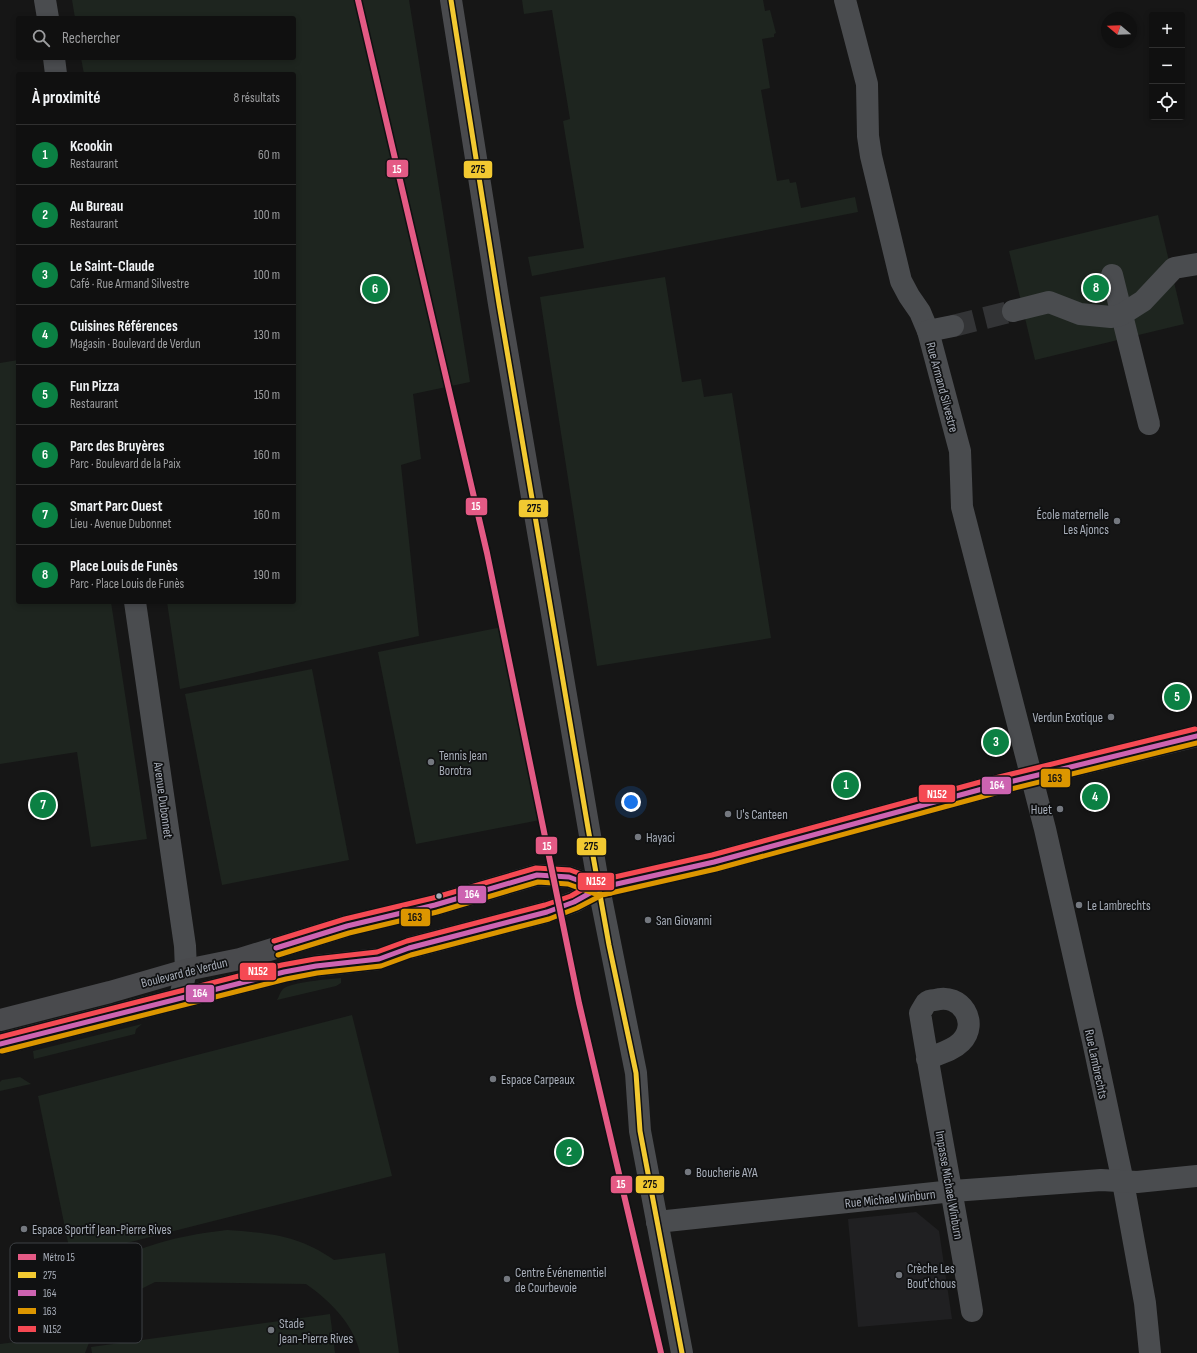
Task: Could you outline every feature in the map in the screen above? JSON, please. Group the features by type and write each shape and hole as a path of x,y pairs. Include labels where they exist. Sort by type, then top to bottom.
{"main road":[{"path":"452,0 499,304 598,888"},
{"name":"Boulevard de Verdun","path":"0,1044 284,972 316,966 379,959 409,948 547,912 574,902 598,888 714,862 997,785 1031,778 1197,736"},
{"name":"Boulevard de Verdun","path":"0,1020 110,992 186,970 240,959 347,926 435,905 537,875 569,877 598,888"}],"street":[{"path":"45,0 48,16"},
{"name":"Rue Armand Silvestre","path":"845,0 867,84 868,136 871,156 901,280 909,296 920,312 928,331 960,451 962,507 1031,778"},
{"path":"54,60 56,72"},
{"path":"1013,311 1049,302 1080,314 1111,317 1121,315 1143,301 1174,268 1197,264"},
{"path":"1112,275 1149,424"},
{"path":"928,331 953,326"},
{"name":"Avenue Dubonnet","path":"134,604 185,946 186,970 180,998"},
{"name":"Rue Lambrechts","path":"1031,778 1053,867 1123,1182 1145,1303 1150,1353"},
{"path":"598,888 636,1073 640,1132 682,1353"},
{"name":"Impasse Michael Winburn","path":"927,1059 952,1191 972,1311"},
{"name":"Rue Michael Winburn","path":"657,1222 952,1191 1101,1180 1123,1182 1197,1176"}],"shaded area":[{"path":"72,0 409,0 470,382 413,394 421,459 401,465 419,636 180,689 167,604 296,604 296,72 84,72 81,60 296,60 296,16 75,16"},
{"path":"522,0 763,0 765,11 770,10 776,33 774,34 774,37 762,39 770,88 761,90 777,181 789,179 790,183 796,182 801,208 855,197 858,212 532,276 528,257 584,248 563,121 570,119 552,10 524,14"},
{"path":"1158,215 1184,324 1035,360 1009,251"},
{"path":"665,277 682,382 701,379 704,397 732,393 771,638 597,666 540,297"},
{"path":"16,360 16,604 111,604 147,839 91,847 77,752 0,764 0,363"},
{"path":"502,627 540,820 416,844 378,652"},
{"path":"312,669 349,860 222,885 185,694"},
{"path":"341,978 341,983 336,986 277,1000 283,989 294,984"},
{"path":"352,1015 392,1176 126,1243 68,1243 38,1096"},
{"path":"142,1024 136,1029 135,1034 34,1059 33,1051"},
{"path":"20,1077 31,1084 0,1091 0,1082 2,1080"},
{"name":"Crèche Les Bout'chous","path":"916,1212 939,1231 952,1319 858,1327 848,1219"},
{"path":"227,1230 270,1234 296,1240 334,1260 385,1253 399,1353 360,1353 357,1342 346,1322 332,1305 306,1284 155,1282 142,1288 142,1249 197,1234"},
{"name":"Stade Jean-Pierre Rives","path":"330,1314 335,1353 92,1353 91,1347 120,1343 142,1343 142,1340"},
{"path":"89,1343 85,1353 0,1353 0,1344"}],"tunnel":[{"path":"953,326 1013,311"}],"metro line":[{"name":"15","path":"358,0 487,553 579,1003 661,1353"}],"transit line":[{"name":"275","path":"451,0 499,304 588,828 609,945 636,1073 640,1131 682,1353"},
{"name":"N152","path":"0,1037 282,965 315,959 377,952 407,941 545,905 571,896 597,881 712,855 995,778 1195,729"},
{"name":"164","path":"0,1044 284,972 316,966 379,959 409,948 547,912 574,902 599,888 714,862 997,785 1197,736"},
{"name":"163","path":"2,1051 286,979 317,973 381,966 411,955 549,919 577,908 602,895 716,869 999,792 1197,743"},
{"name":"N152","path":"274,941 345,919 433,898 536,868 570,870 600,881 609,879"},
{"name":"164","path":"276,948 347,926 435,905 537,875 569,877 599,888 610,886"},
{"name":"163","path":"278,955 349,933 437,912 538,882 568,884 598,895 611,893"}],"place":[{"name":"Place Louis de Funès","path":"1096,288"},
{"name":"Parc des Bruyères","path":"375,289"},
{"name":"École maternelle Les Ajoncs","path":"1117,521"},
{"name":"Fun Pizza","path":"1177,697"},
{"name":"Verdun Exotique","path":"1111,717"},
{"name":"Le Saint-Claude","path":"996,742"},
{"name":"Tennis Jean Borotra","path":"431,762"},
{"name":"Kcookin","path":"846,785"},
{"name":"Cuisines Références","path":"1095,797"},
{"name":"Smart Parc Ouest","path":"43,805"},
{"name":"Huet","path":"1060,809"},
{"name":"U's Canteen","path":"728,814"},
{"name":"Hayaci","path":"638,837"},
{"name":"Le Lambrechts","path":"1079,905"},
{"name":"San Giovanni","path":"648,920"},
{"name":"Espace Carpeaux","path":"493,1079"},
{"name":"Au Bureau","path":"569,1152"},
{"name":"Boucherie AYA","path":"688,1172"},
{"name":"Espace Sportif Jean-Pierre Rives","path":"24,1229"},
{"name":"Crèche Les Bout'chous","path":"899,1275"},
{"name":"Centre Événementiel de Courbevoie","path":"507,1279"},
{"name":"Stade Jean-Pierre Rives","path":"271,1330"}]}
